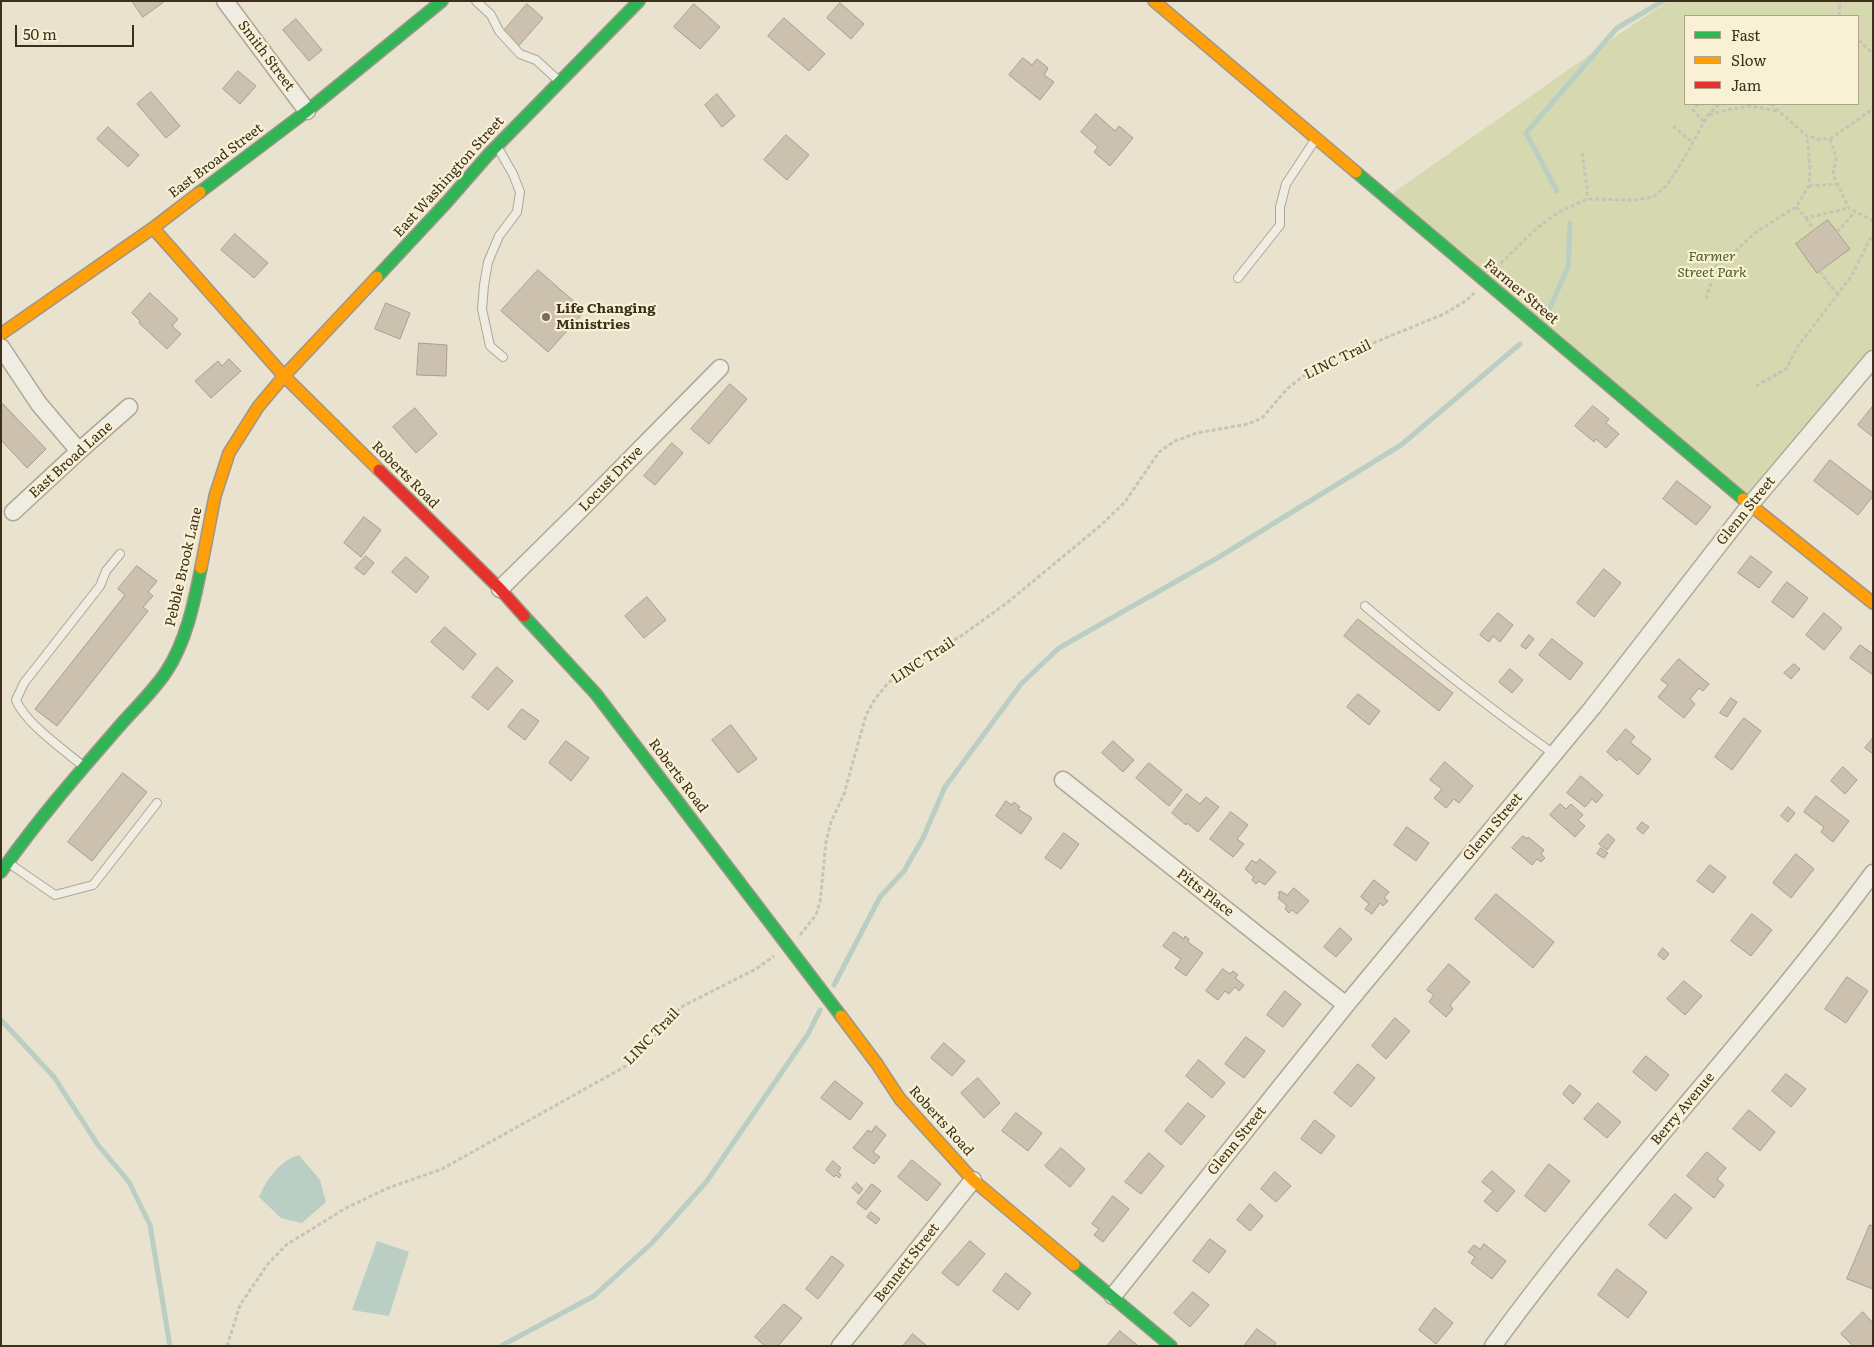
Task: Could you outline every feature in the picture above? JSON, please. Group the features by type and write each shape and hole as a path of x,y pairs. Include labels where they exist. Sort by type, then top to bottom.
{"street":[{"name":"Smith Street","path":"226,1 307,111"},
{"name":"East Broad Street","path":"1,334 153,228 307,111 442,1"},
{"name":"East Washington Street","path":"284,376 447,202 496,146 639,1"},
{"name":"Farmer Street","path":"1154,1 1750,505 1873,603"},
{"name":"Roberts Road","path":"153,228 284,376 500,589 596,694 877,1064 900,1099 973,1180 1171,1346"},
{"path":"1,347 39,404 79,451"},
{"name":"Glenn Street","path":"1113,1296 1346,1005 1554,754 1750,505 1873,359"},
{"name":"Locust Drive","path":"500,589 720,368"},
{"name":"Pebble Brook Lane","path":"4,867 84,767 166,672 183,639 196,594 215,496 228,453 258,407 284,376"},
{"name":"East Broad Lane","path":"13,512 128,408"},
{"name":"Pitts Place","path":"1063,780 1346,1005"},
{"name":"Berry Avenue","path":"1493,1346 1520,1308 1826,936 1873,873"},
{"name":"Bennett Street","path":"840,1346 973,1180"}],"lane":[{"path":"476,1 491,15 499,31 520,54 536,60 560,81"},
{"path":"1238,278 1280,225 1280,207 1286,184 1316,138"},
{"path":"496,146 513,174 520,192 517,212 499,236 488,262 484,285 482,309 490,346 503,357"},
{"path":"84,767 27,718 16,700 24,683 100,586 106,571 120,554"},
{"path":"1365,606 1522,732 1554,754"},
{"path":"4,867 55,895 93,885 157,803"}],"path":[{"path":"1839,15 1840,1"},
{"path":"1859,41 1873,54"},
{"path":"1697,105 1693,110 1704,122"},
{"name":"LINC Trail","path":"227,1346 240,1305 268,1264 286,1245 346,1208 388,1188 442,1169 626,1066 644,1050 682,1006 756,969 788,946 803,932 816,914 820,902 830,822 844,794 866,715 875,699 888,684 905,670 979,624 1100,526 1125,502 1159,452 1175,441 1197,432 1248,424 1262,418 1287,389 1302,377 1334,359 1444,314 1467,300 1499,264 1537,228 1559,212 1587,199 1636,200 1653,197 1667,185 1708,115 1718,105"},
{"path":"1772,105 1807,136 1830,140 1873,109"},
{"path":"1708,115 1752,106 1779,111"},
{"path":"1673,126 1693,143"},
{"path":"1706,299 1716,266 1756,232 1796,207 1809,186 1810,169 1807,136"},
{"path":"1830,140 1836,157 1833,175 1849,208 1873,221"},
{"path":"1582,153 1587,199"},
{"path":"1809,186 1837,184"},
{"path":"1796,207 1814,230"},
{"path":"1806,218 1849,208"},
{"path":"1837,232 1855,212"},
{"path":"1756,386 1786,370 1798,346 1850,277 1873,233"},
{"path":"1820,271 1831,288 1838,293"}],"green space":[{"name":"Farmer Street Park","path":"1669,1 1873,1 1873,357 1755,509 1380,202"}],"shaded area":[{"path":"299,1155 320,1180 326,1202 302,1223 281,1218 259,1197 274,1172 285,1162"},
{"path":"377,1241 409,1252 389,1316 352,1310"}],"building":[{"path":"132,1 165,1 143,17"},
{"path":"840,3 864,24 851,39 827,18"},
{"path":"527,4 543,18 516,49 500,35"},
{"path":"694,4 720,27 700,49 674,27"},
{"path":"784,18 825,54 809,71 768,36"},
{"path":"296,19 322,50 309,61 283,30"},
{"path":"1023,58 1032,65 1037,59 1048,68 1044,75 1054,82 1040,100 1009,75"},
{"path":"238,71 256,86 240,104 223,89"},
{"path":"151,92 180,126 166,138 137,104"},
{"path":"717,94 735,116 722,127 705,105"},
{"path":"1096,114 1115,131 1119,126 1133,138 1110,166 1094,152 1098,147 1081,132"},
{"path":"108,127 139,155 128,167 97,139"},
{"path":"786,135 809,155 787,180 764,160"},
{"path":"1828,220 1850,249 1817,273 1796,244"},
{"path":"235,234 268,263 254,278 221,250"},
{"path":"538,270 585,311 548,352 501,311"},
{"path":"150,293 178,319 172,326 181,334 167,349 139,323 140,321 132,313"},
{"path":"386,303 410,313 400,339 375,329"},
{"path":"419,343 447,345 446,376 417,375"},
{"path":"229,359 241,371 211,398 195,381 218,361 222,366"},
{"path":"730,384 747,399 709,444 691,429"},
{"path":"3,404 46,449 27,468 1,440 1,406"},
{"path":"1593,406 1609,419 1606,423 1619,434 1606,448 1596,439 1594,442 1575,426"},
{"path":"1873,406 1873,437 1858,425"},
{"path":"415,408 437,434 416,453 393,427"},
{"path":"672,443 683,453 655,485 644,476"},
{"path":"1830,460 1873,493 1873,496 1858,515 1814,481"},
{"path":"1677,481 1711,507 1696,525 1663,499"},
{"path":"364,517 381,530 361,557 344,543"},
{"path":"366,556 374,563 364,575 355,568"},
{"path":"1751,556 1772,572 1759,588 1738,573"},
{"path":"406,557 429,577 416,593 392,572"},
{"path":"137,566 157,581 148,592 153,596 143,607 148,611 57,726 35,709 125,595 118,589"},
{"path":"1604,569 1621,583 1594,617 1577,603"},
{"path":"1787,582 1808,598 1793,618 1772,602"},
{"path":"647,597 666,620 644,638 625,616"},
{"path":"1498,613 1513,625 1500,642 1493,636 1489,642 1480,635"},
{"path":"1824,613 1842,628 1824,650 1806,635"},
{"path":"1358,619 1453,693 1439,711 1344,636"},
{"path":"445,627 476,654 463,670 431,642"},
{"path":"1529,635 1534,639 1526,649 1521,646"},
{"path":"1552,639 1583,663 1570,680 1539,655"},
{"path":"1860,645 1873,654 1873,675 1850,658"},
{"path":"1679,659 1709,684 1703,691 1699,688 1690,699 1695,704 1684,718 1658,697 1668,685 1661,680"},
{"path":"1794,664 1800,669 1791,679 1784,673"},
{"path":"497,667 513,681 488,710 472,697"},
{"path":"1510,669 1523,680 1512,693 1499,682"},
{"path":"1358,694 1380,711 1369,725 1347,707"},
{"path":"1731,698 1737,702 1727,717 1720,713"},
{"path":"522,709 539,721 525,740 508,727"},
{"path":"1744,718 1761,731 1732,770 1715,757"},
{"path":"731,725 757,759 738,773 712,740"},
{"path":"1626,729 1635,737 1630,742 1651,759 1638,775 1619,758 1617,761 1607,752"},
{"path":"1873,738 1873,754 1865,748"},
{"path":"566,741 589,758 571,781 549,763"},
{"path":"1113,741 1134,760 1123,772 1102,753"},
{"path":"1445,762 1473,786 1459,803 1454,799 1446,808 1434,798 1442,789 1430,780"},
{"path":"1149,763 1182,790 1169,806 1136,778"},
{"path":"1843,767 1857,780 1845,794 1831,781"},
{"path":"123,773 147,792 92,861 68,842"},
{"path":"1581,776 1603,795 1596,803 1592,799 1585,807 1567,793"},
{"path":"1187,794 1200,804 1206,797 1219,807 1198,832 1172,813"},
{"path":"1816,796 1849,821 1833,842 1821,832 1824,827 1804,812"},
{"path":"1006,801 1012,805 1014,802 1020,807 1018,809 1032,818 1021,834 996,816"},
{"path":"1560,804 1566,809 1571,804 1583,815 1578,820 1585,826 1575,837 1550,815"},
{"path":"1788,807 1795,813 1788,822 1781,816"},
{"path":"1231,812 1248,825 1237,839 1244,844 1233,857 1210,839"},
{"path":"1642,822 1649,827 1643,834 1637,829"},
{"path":"1407,827 1429,843 1416,861 1394,845"},
{"path":"1064,833 1079,844 1061,869 1045,858"},
{"path":"1608,834 1615,840 1607,850 1599,844"},
{"path":"1523,836 1527,839 1528,837 1544,850 1541,854 1545,858 1541,862 1537,859 1532,865 1512,848"},
{"path":"1601,848 1608,853 1604,858 1597,854"},
{"path":"1796,854 1814,869 1791,898 1773,883"},
{"path":"1260,859 1276,872 1265,885 1259,881 1256,884 1252,880 1254,877 1245,869 1252,860 1256,863"},
{"path":"1710,865 1726,877 1713,893 1697,881"},
{"path":"1374,880 1389,892 1384,898 1388,901 1383,906 1380,903 1372,914 1365,909 1369,904 1361,897"},
{"path":"1294,888 1309,901 1297,914 1292,910 1289,913 1285,909 1287,906 1278,898 1280,891 1287,895"},
{"path":"1496,894 1554,942 1533,968 1475,919"},
{"path":"1752,914 1772,930 1751,956 1731,941"},
{"path":"1340,928 1352,939 1336,957 1324,947"},
{"path":"1174,932 1184,939 1185,936 1189,939 1188,942 1203,953 1186,976 1175,968 1181,959 1163,946"},
{"path":"1663,948 1669,954 1664,960 1658,955"},
{"path":"1449,964 1470,982 1450,1005 1453,1009 1446,1017 1429,1002 1434,995 1427,990"},
{"path":"1223,969 1230,974 1233,971 1238,975 1235,978 1244,985 1239,991 1235,987 1229,994 1225,991 1218,1000 1206,991"},
{"path":"1847,977 1868,991 1846,1023 1825,1009"},
{"path":"1684,981 1702,996 1685,1015 1667,999"},
{"path":"1285,991 1301,1004 1283,1027 1267,1015"},
{"path":"1395,1018 1410,1031 1386,1059 1372,1046"},
{"path":"1246,1037 1265,1051 1244,1078 1225,1064"},
{"path":"944,1043 965,1061 952,1076 931,1058"},
{"path":"1646,1056 1669,1075 1656,1091 1633,1072"},
{"path":"1199,1060 1225,1083 1212,1098 1186,1076"},
{"path":"1358,1064 1375,1078 1351,1107 1334,1093"},
{"path":"1786,1074 1806,1089 1791,1107 1772,1091"},
{"path":"978,1078 1000,1103 984,1118 961,1093"},
{"path":"835,1081 863,1103 850,1120 821,1098"},
{"path":"1570,1085 1581,1094 1573,1104 1563,1094"},
{"path":"1188,1103 1205,1116 1181,1145 1165,1131"},
{"path":"1598,1103 1621,1122 1607,1138 1584,1119"},
{"path":"1749,1110 1775,1132 1760,1151 1733,1129"},
{"path":"1016,1113 1042,1133 1028,1151 1002,1131"},
{"path":"1315,1120 1335,1136 1321,1154 1301,1139"},
{"path":"876,1126 886,1135 873,1152 880,1157 874,1164 853,1148 868,1130 871,1132"},
{"path":"1061,1148 1085,1169 1070,1187 1045,1166"},
{"path":"1707,1152 1726,1168 1717,1179 1724,1185 1714,1198 1687,1176"},
{"path":"1149,1153 1164,1166 1141,1194 1125,1182"},
{"path":"912,1160 941,1184 927,1201 898,1177"},
{"path":"833,1161 841,1168 838,1172 841,1175 839,1178 836,1175 834,1177 826,1170"},
{"path":"1549,1164 1570,1181 1545,1212 1525,1196"},
{"path":"1492,1171 1515,1191 1497,1212 1484,1201 1493,1191 1482,1182"},
{"path":"1275,1172 1291,1186 1276,1202 1261,1189"},
{"path":"857,1183 863,1189 859,1194 852,1188"},
{"path":"872,1184 881,1191 866,1210 857,1203"},
{"path":"1675,1194 1692,1208 1666,1239 1649,1225"},
{"path":"1113,1196 1129,1209 1103,1242 1094,1235 1099,1229 1092,1224"},
{"path":"1250,1204 1263,1216 1250,1231 1237,1220"},
{"path":"871,1212 880,1219 876,1224 867,1217"},
{"path":"1870,1225 1873,1226 1873,1289 1847,1279"},
{"path":"1210,1239 1226,1251 1209,1273 1193,1261"},
{"path":"970,1241 985,1254 958,1286 942,1273"},
{"path":"1484,1244 1506,1261 1492,1279 1471,1263 1475,1257 1468,1252 1474,1245 1480,1249"},
{"path":"832,1256 844,1265 818,1299 806,1289"},
{"path":"1617,1269 1647,1292 1628,1318 1598,1295"},
{"path":"1006,1273 1031,1293 1018,1310 993,1291"},
{"path":"1193,1292 1209,1305 1190,1327 1174,1313"},
{"path":"784,1304 802,1318 778,1346 765,1346 755,1337"},
{"path":"1435,1308 1453,1323 1436,1344 1419,1330"},
{"path":"1863,1312 1873,1323 1873,1346 1853,1346 1841,1334"},
{"path":"1257,1329 1276,1343 1274,1346 1244,1346"},
{"path":"1120,1331 1137,1345 1107,1346"},
{"path":"913,1334 927,1346 903,1346"}],"waterway":[{"path":"1557,191 1526,133 1617,28 1663,1"},
{"path":"1549,310 1568,267 1570,223"},
{"path":"834,985 880,897 904,871 923,838 945,787 1021,684 1059,648 1219,557 1401,445 1520,344"},
{"path":"501,1346 594,1296 652,1243 707,1181 808,1034 820,1010"},
{"path":"1,1020 54,1077 98,1145 129,1182 150,1225 170,1346"}],"traffic: fast":[{"path":"200,192 307,111 442,1"},
{"path":"377,277 488,155 639,1"},
{"path":"1356,172 1743,499"},
{"path":"1,872 28,835 166,672 184,635 201,568"},
{"path":"524,616 596,694 841,1016"},
{"path":"1074,1265 1171,1346"}],"traffic: slow":[{"path":"1154,1 1356,172"},
{"path":"1,334 153,228 200,192"},
{"path":"153,228 284,376 379,470"},
{"path":"201,568 215,496 229,453 258,407 284,376 377,277"},
{"path":"1743,499 1873,603"},
{"path":"841,1016 877,1064 900,1099 973,1180 1074,1265"}],"traffic: jam":[{"path":"379,470 500,589 524,616"}],"place":[{"name":"Life Changing Ministries","path":"546,317"}]}
